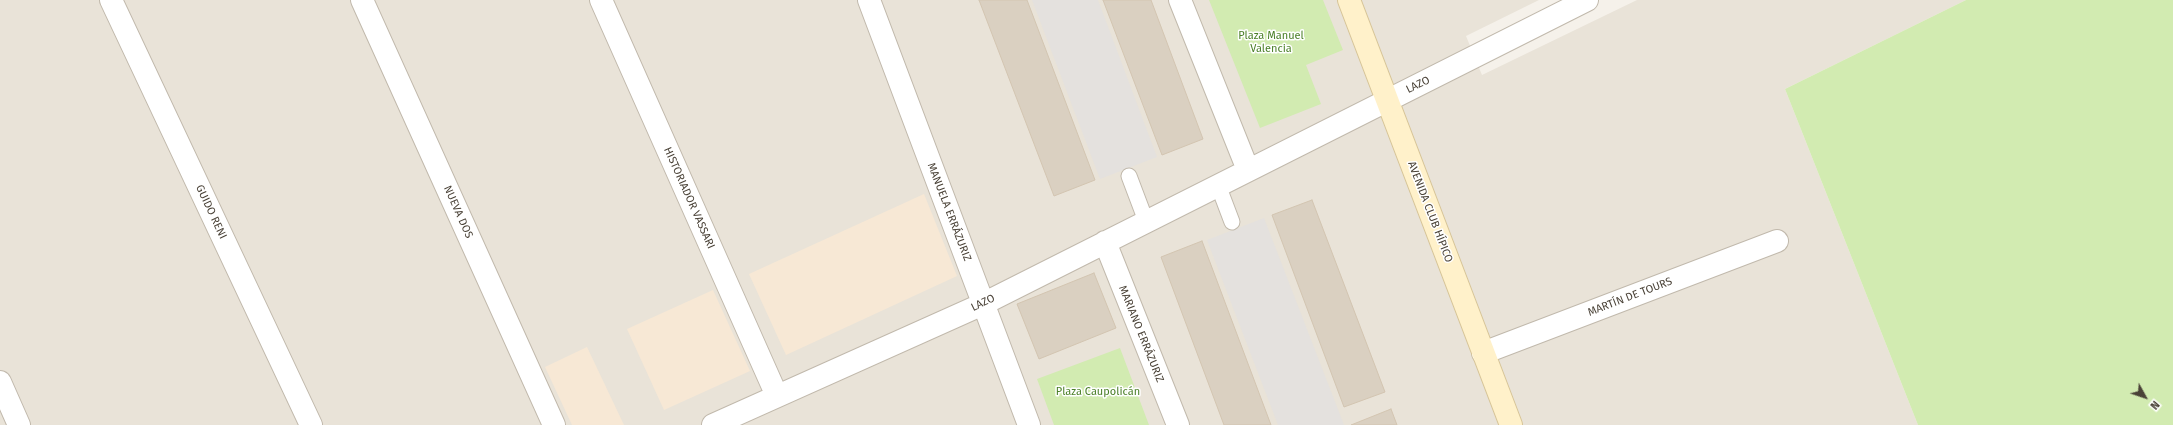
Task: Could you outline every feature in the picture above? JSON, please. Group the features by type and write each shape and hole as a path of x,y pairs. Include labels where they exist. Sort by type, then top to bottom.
{"main road":[{"name":"AVENIDA CLUB HÍPICO","path":"1349,0 1511,425"}],"street":[{"name":"GUIDO RENI","path":"111,0 311,425"},
{"name":"NUEVA DOS","path":"362,0 554,425"},
{"name":"HISTORIADOR VASSARI","path":"601,0 777,396"},
{"name":"MANUELA ERRÁZURIZ","path":"869,0 1029,425"},
{"path":"1180,0 1248,170"},
{"name":"LAZO","path":"713,425 983,304 1587,0"},
{"name":"MARIANO ERRÁZURIZ","path":"1105,242 1178,425"},
{"name":"MARTÍN DE TOURS","path":"1484,353 1777,242"},
{"path":"0,382 19,425"}],"lane":[{"path":"1129,176 1146,221"},
{"path":"1218,185 1232,222"}],"shaded area":[{"path":"0,0 1539,0 1466,36 1482,75 1637,0 1966,0 1785,89 1918,425 0,425"},
{"path":"1032,0 1098,0 1157,157 1100,179"},
{"path":"924,194 957,276 786,355 749,274"},
{"path":"1264,218 1344,425 1278,425 1207,240"},
{"path":"713,290 750,371 664,410 627,329"},
{"path":"587,347 624,425 572,425 545,367"}],"green space":[{"name":"Plaza Manuel Valencia","path":"1209,0 1323,0 1343,50 1306,65 1321,104 1260,128"},
{"path":"1966,0 2173,0 2173,425 1918,425 1785,89"},
{"name":"Plaza Caupolicán","path":"1120,348 1149,425 1054,425 1037,379"}],"building":[{"path":"979,0 1027,0 1095,180 1054,196"},
{"path":"1103,0 1151,0 1203,139 1162,155"},
{"path":"1312,200 1385,392 1344,407 1272,215"},
{"path":"1202,241 1271,425 1224,425 1161,257"},
{"path":"1094,273 1116,328 1039,359 1017,304"},
{"path":"1391,409 1397,425 1351,425"}]}
